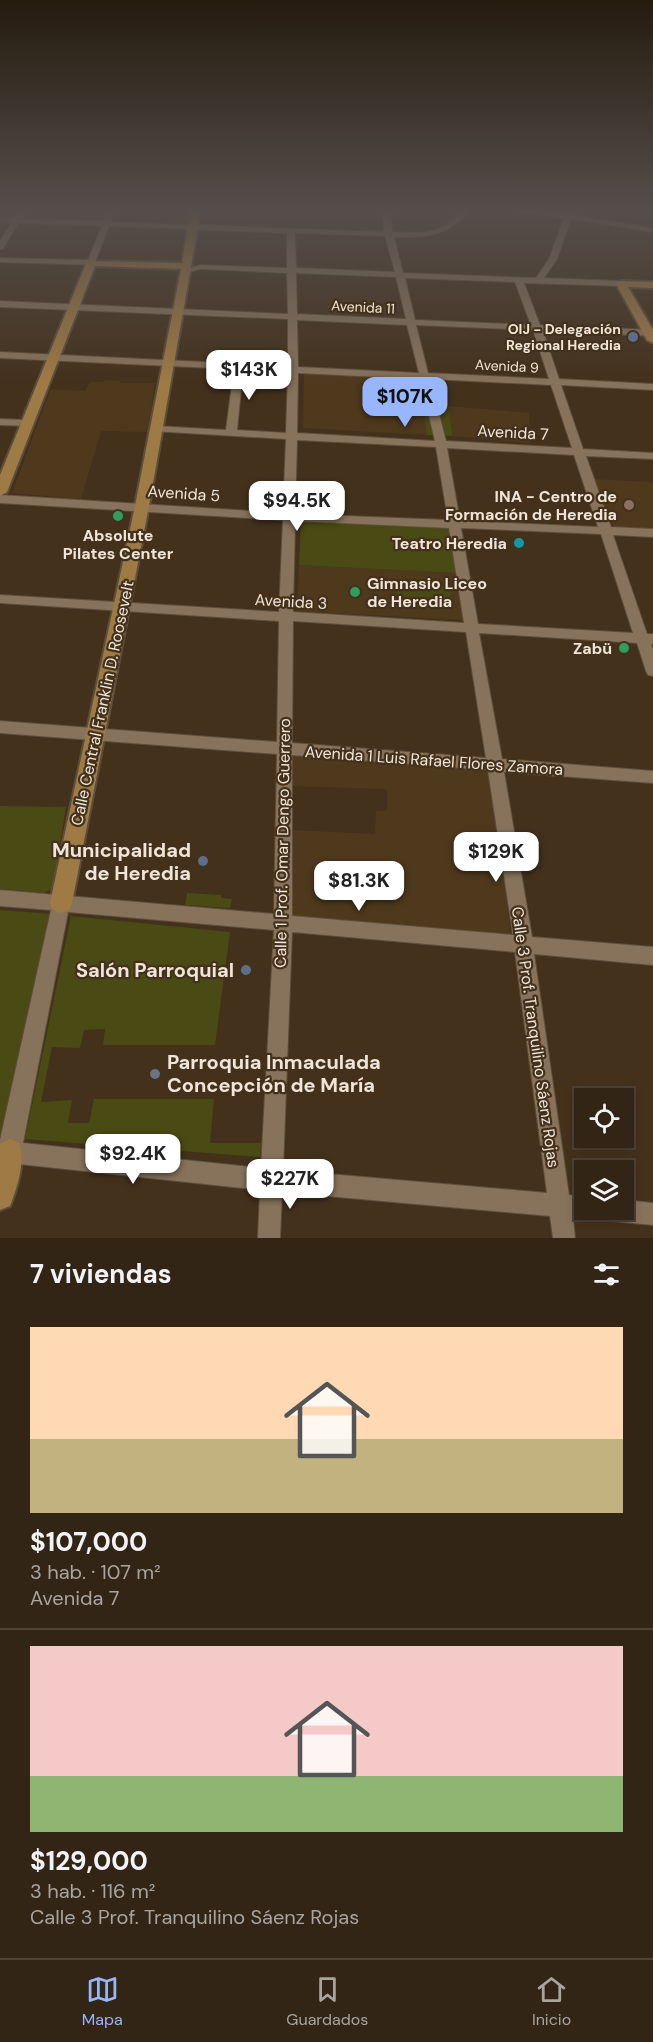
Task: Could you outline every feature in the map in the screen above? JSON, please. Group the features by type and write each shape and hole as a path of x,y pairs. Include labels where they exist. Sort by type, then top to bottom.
{"main road":[{"path":"0,492 90,267"},
{"name":"Calle Central Franklin D. Roosevelt","path":"61,903 142,507 186,267"},
{"path":"621,284 653,285"},
{"path":"621,284 652,335"},
{"name":"Calle Central Franklin D. Roosevelt","path":"0,1196 5,1152"}],"street":[{"path":"197,267 621,284"},
{"name":"Calle 1 Prof. Omar Dengo Guerrero","path":"269,1238 283,923 286,618 294,317 293,267"},
{"name":"Calle 3 Prof. Tranquilino Sáenz Rojas","path":"397,267 441,445 523,945 564,1238"},
{"path":"539,280 548,267"},
{"path":"518,279 606,531 647,639 653,671"},
{"name":"Avenida 11","path":"0,304 652,335"},
{"name":"Avenida 9","path":"0,355 653,387"},
{"path":"231,432 239,366"},
{"path":"0,422 27,423"},
{"name":"Avenida 7","path":"156,429 653,456"},
{"name":"Avenida 5","path":"0,499 289,517 653,533"},
{"name":"Avenida 3","path":"0,600 647,639"},
{"name":"Avenida 1 Luis Rafael Flores Zamora","path":"0,727 653,777"},
{"path":"0,898 653,956"},
{"name":"Calle Central Franklin D. Roosevelt","path":"5,1152 61,903"},
{"path":"5,1152 271,1180 574,1207"},
{"path":"634,1212 653,1214"}],"shaded area":[{"path":"304,372 418,378 427,435 303,428"},
{"path":"418,378 444,379 453,436 427,435"},
{"path":"104,380 120,381 120,383 155,383 148,432 101,431 81,499 12,493 51,389 85,391 90,382 103,382"},
{"path":"448,406 529,413 530,443 453,436"},
{"name":"INA - Centro de Formación de Heredia","path":"593,479 653,482 653,529 614,527"},
{"path":"301,519 450,526 456,573 299,565"},
{"path":"299,565 456,573 463,620 297,611"},
{"path":"397,586 450,589 450,610 396,607"},
{"path":"293,755 489,770 511,935 290,917 292,830 375,834 376,811 387,811 387,789 292,786"},
{"path":"0,806 66,807 53,888 44,893 0,889"},
{"path":"187,893 221,895 221,898 232,899 230,908 185,905"},
{"path":"0,910 53,914 7,1136 0,1136"},
{"path":"71,916 230,932 215,1045 103,1045 105,1029 84,1030 80,1048 52,1047 41,1102 72,1100 68,1123 89,1123 94,1099 214,1099 210,1143 261,1143 260,1157 25,1139"}],"place":[{"name":"OIJ - Delegación Regional Heredia","path":"633,337"},
{"name":"INA - Centro de Formación de Heredia","path":"629,505"},
{"name":"Absolute Pilates Center","path":"118,516"},
{"name":"Teatro Heredia","path":"519,543"},
{"name":"Gimnasio Liceo de Heredia","path":"355,592"},
{"name":"Zabü","path":"624,648"},
{"name":"Municipalidad de Heredia","path":"203,861"},
{"name":"Salón Parroquial","path":"246,970"},
{"name":"Parroquia Inmaculada Concepción de María","path":"155,1074"}]}
